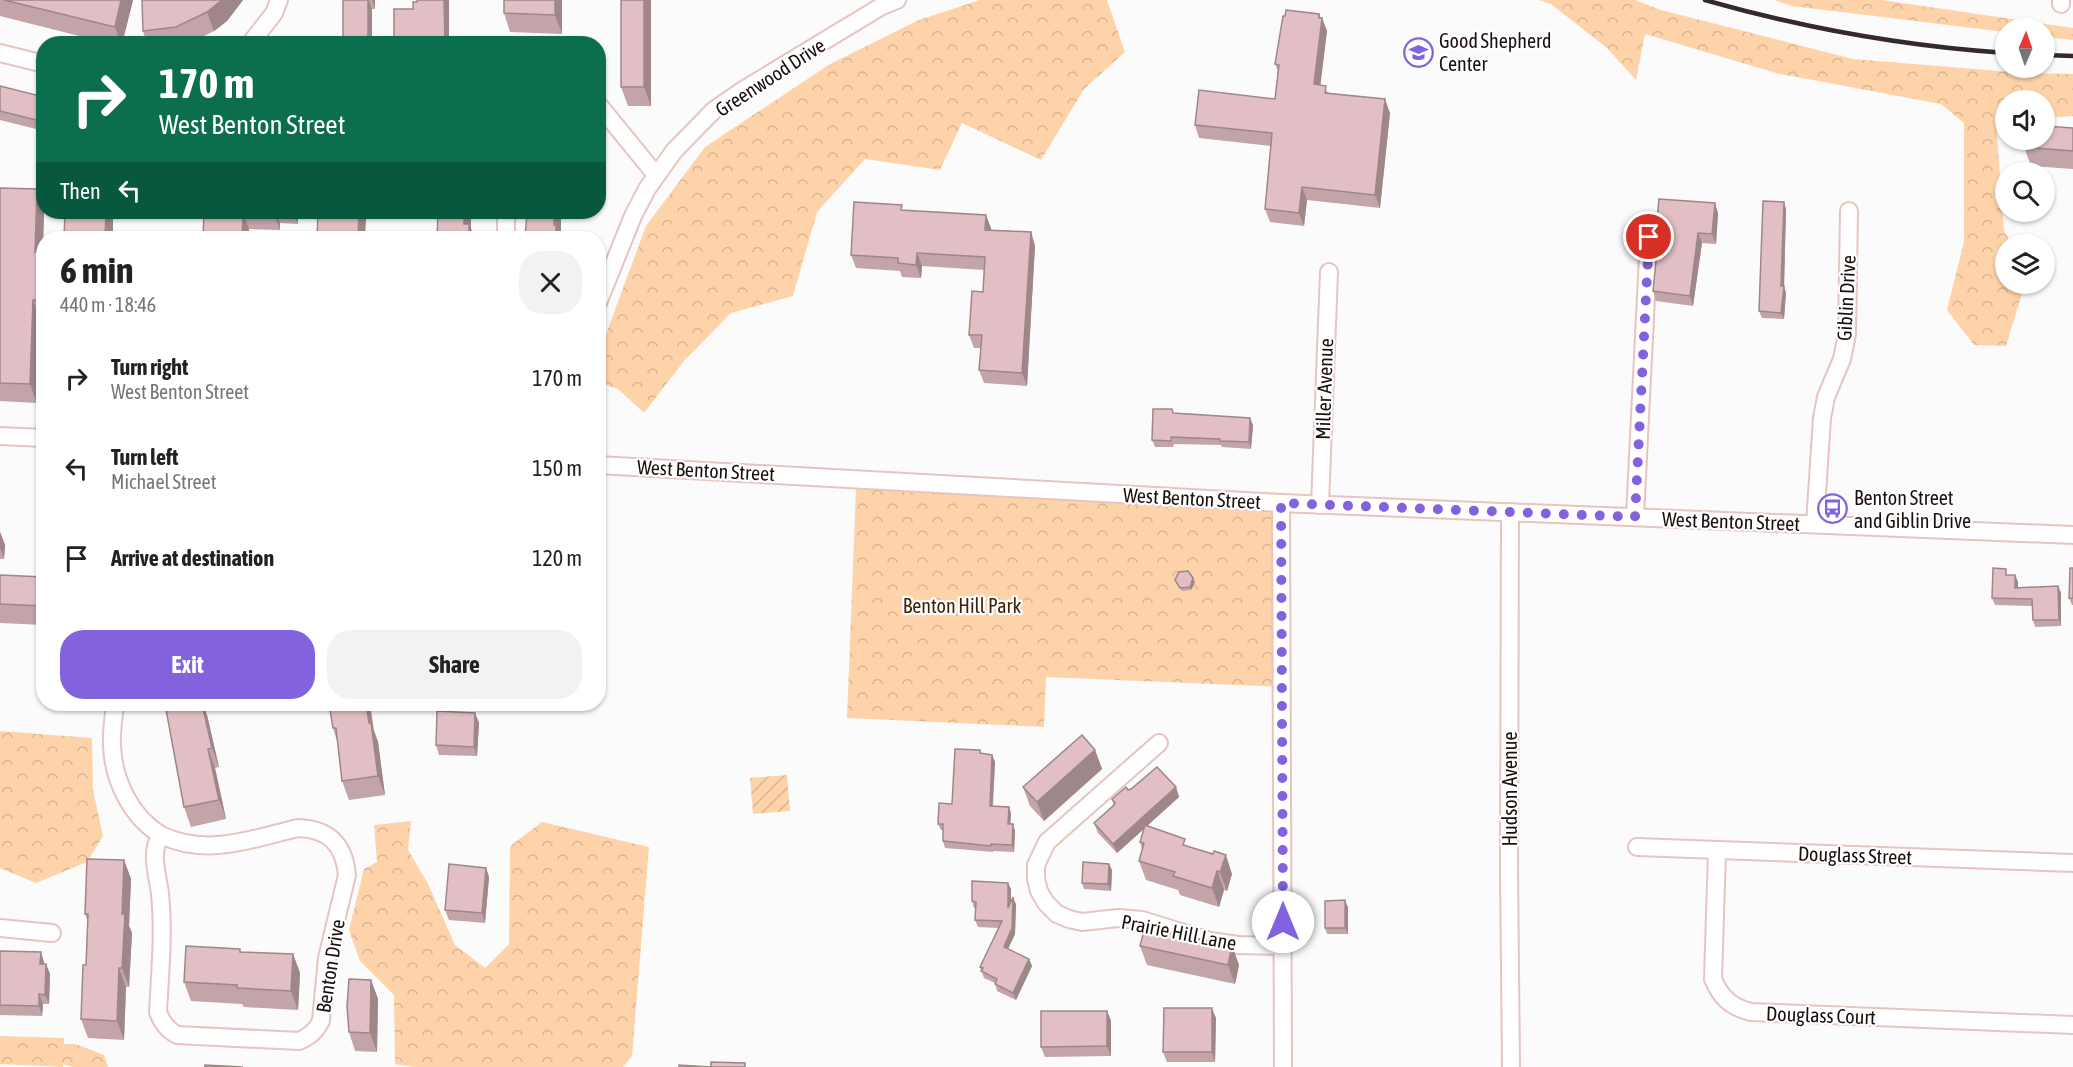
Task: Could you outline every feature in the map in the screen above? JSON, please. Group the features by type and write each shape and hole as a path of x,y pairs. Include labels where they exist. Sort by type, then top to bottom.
{"street":[{"path":"256,36 269,20 279,0"},
{"name":"Greenwood Drive","path":"606,283 633,216 656,175 674,151 714,110 882,6 897,0"},
{"path":"0,53 36,62"},
{"path":"606,114 656,175"},
{"name":"Giblin Drive","path":"1815,524 1821,418 1826,397 1842,358 1847,334 1849,211"},
{"path":"1635,517 1649,237"},
{"name":"Miller Avenue","path":"1320,505 1329,272"},
{"path":"0,436 36,438"},
{"name":"West Benton Street","path":"606,465 1320,505 2073,535"},
{"path":"1281,503 1283,1067"},
{"name":"Hudson Avenue","path":"1510,512 1511,1067"},
{"name":"Benton Drive","path":"114,711 113,763 120,784 130,804 143,821 161,835 190,846 215,846 298,828 313,829 333,839 340,848 346,861 347,875 327,957 321,1022 311,1035 299,1041 188,1037 177,1035 167,1029 158,1012 162,931 155,852 156,842 161,835"},
{"name":"Prairie Hill Lane","path":"1159,743 1047,842 1036,865 1039,891 1046,903 1057,914 1069,920 1082,922 1118,918 1142,920 1210,941 1238,945 1283,946"},
{"name":"Douglass Street","path":"1637,847 2073,863"},
{"name":"Douglass Court","path":"1717,850 1713,979 1717,990 1737,1009 1751,1012 2073,1025"},
{"path":"0,928 52,933"}],"green space":[{"path":"980,0 1107,0 1125,52 1084,89 1041,160 962,123 940,170 865,159 817,212 793,296 731,313 684,361 644,413 618,389 606,385 606,334 646,226 705,147 830,64 919,20"},
{"path":"1539,0 1635,0 1661,10 1853,59 1995,71 1995,78 2055,78 2055,74 2073,74 2073,116 2055,117 2055,90 1995,90 1995,150 1998,150 1999,162 1995,162 1995,222 2003,222 2006,234 1995,234 1995,294 2022,294 2006,346 1974,345 1947,310 1964,242 1964,123 1941,104 1776,73 1645,34 1636,80 1607,48 1551,4"},
{"path":"1774,0 1882,0 2005,18 1995,18 1995,31 1792,6"},
{"path":"2055,25 2073,28 2073,40 2055,38"},
{"name":"Benton Hill Park","path":"856,488 1282,513 1283,687 1046,677 1044,727 847,718"},
{"path":"0,731 92,738 93,790 103,836 87,862 36,883 0,868"},
{"path":"787,775 790,811 753,814 750,778"},
{"path":"411,821 408,850 428,884 455,945 485,968 509,944 510,846 542,822 649,847 632,1056 623,1067 414,1067 395,1064 394,995 360,961 349,930 364,869 377,862 374,825"},
{"path":"0,1036 64,1038 64,1044 76,1044 104,1055 108,1067 0,1064"}],"building":[{"path":"4,0 121,0 115,27"},
{"path":"142,0 222,0 207,12 176,27 143,31"},
{"path":"343,0 368,0 368,36 343,36"},
{"path":"417,0 444,0 445,36 394,36 394,9 413,9 413,2"},
{"path":"504,0 555,0 555,15 504,13"},
{"path":"621,0 644,0 644,87 621,87"},
{"path":"1286,10 1319,14 1319,18 1322,18 1314,84 1326,86 1325,93 1385,99 1375,195 1302,187 1299,213 1265,209 1272,133 1195,125 1199,90 1275,99 1279,65 1275,64"},
{"path":"0,86 36,95 36,120 0,111"},
{"path":"2055,127 2073,128 2073,151 2055,150"},
{"path":"0,188 36,189 36,300 33,300 30,384 0,383"},
{"path":"1659,199 1715,203 1712,234 1698,233 1690,296 1653,291 1659,230 1656,229"},
{"path":"1763,201 1784,202 1781,286 1784,286 1781,313 1759,311"},
{"path":"854,202 902,205 901,210 986,215 985,230 1031,232 1022,373 979,370 982,335 969,335 972,291 983,292 985,257 917,253 916,265 898,263 898,258 851,255"},
{"path":"65,219 106,219 105,231 64,231"},
{"path":"204,219 243,219 242,231 203,231"},
{"path":"318,219 359,219 358,231 317,231"},
{"path":"438,219 464,219 464,224 469,224 469,231 437,231"},
{"path":"526,219 554,219 554,225 556,225 556,231 526,231"},
{"path":"1153,409 1172,409 1173,413 1250,418 1249,442 1171,437 1171,441 1152,440"},
{"path":"1993,568 2006,569 2006,575 2015,575 2015,588 2058,586 2059,620 2033,620 2032,599 1992,598"},
{"path":"2070,568 2073,568 2073,598 2069,598"},
{"path":"1188,571 1193,578 1190,587 1180,588 1175,580 1179,572"},
{"path":"0,575 36,577 36,606 0,604"},
{"path":"166,711 204,711 212,748 208,749 219,800 184,807"},
{"path":"330,711 367,711 369,723 371,723 378,776 342,781 336,728 333,728"},
{"path":"437,711 475,713 474,747 436,745"},
{"path":"1082,735 1095,750 1037,802 1023,787"},
{"path":"955,749 980,750 980,753 992,755 990,806 1009,807 1008,824 1013,824 1012,845 991,844 991,846 943,841 943,824 938,824 939,803 952,804"},
{"path":"1157,767 1176,787 1113,844 1094,823 1113,806 1115,803 1112,799 1126,787 1128,790 1131,789"},
{"path":"1145,825 1185,839 1183,845 1213,854 1214,851 1226,855 1220,872 1217,871 1212,888 1173,876 1175,872 1139,861 1144,843 1140,842"},
{"path":"87,859 124,860 122,914 125,914 122,968 119,968 117,1021 81,1019 88,914 85,914"},
{"path":"1083,862 1109,864 1108,884 1082,883"},
{"path":"449,864 486,868 482,913 445,910"},
{"path":"972,881 1008,883 1008,908 1013,897 1012,928 1004,947 1029,959 1013,993 995,984 997,979 981,971 983,968 980,967 1002,921 975,920 976,902 972,901"},
{"path":"1345,900 1345,928 1325,928 1325,901"},
{"path":"1145,927 1232,946 1228,965 1140,946"},
{"path":"186,946 240,949 240,952 293,954 291,991 184,982"},
{"path":"0,951 41,952 40,964 46,964 45,995 39,994 39,1006 0,1005"},
{"path":"349,979 371,980 370,1033 349,1032 347,1006"},
{"path":"1164,1008 1212,1008 1212,1052 1163,1052"},
{"path":"1041,1011 1107,1011 1107,1046 1041,1047"},
{"path":"711,1062 745,1063 745,1067 711,1067"},
{"path":"205,1065 243,1067 205,1067"},
{"path":"679,1065 711,1067 679,1067"}],"railway":[{"path":"1705,0 1779,19 1891,41 1995,52"},
{"path":"2055,55 2073,56"}],"place":[{"name":"Good Shepherd Center","path":"1418,52"},
{"name":"Benton Street and Giblin Drive","path":"1833,509"}],"route":[{"path":"1283,922 1281,503 1635,517 1649,237"}]}
